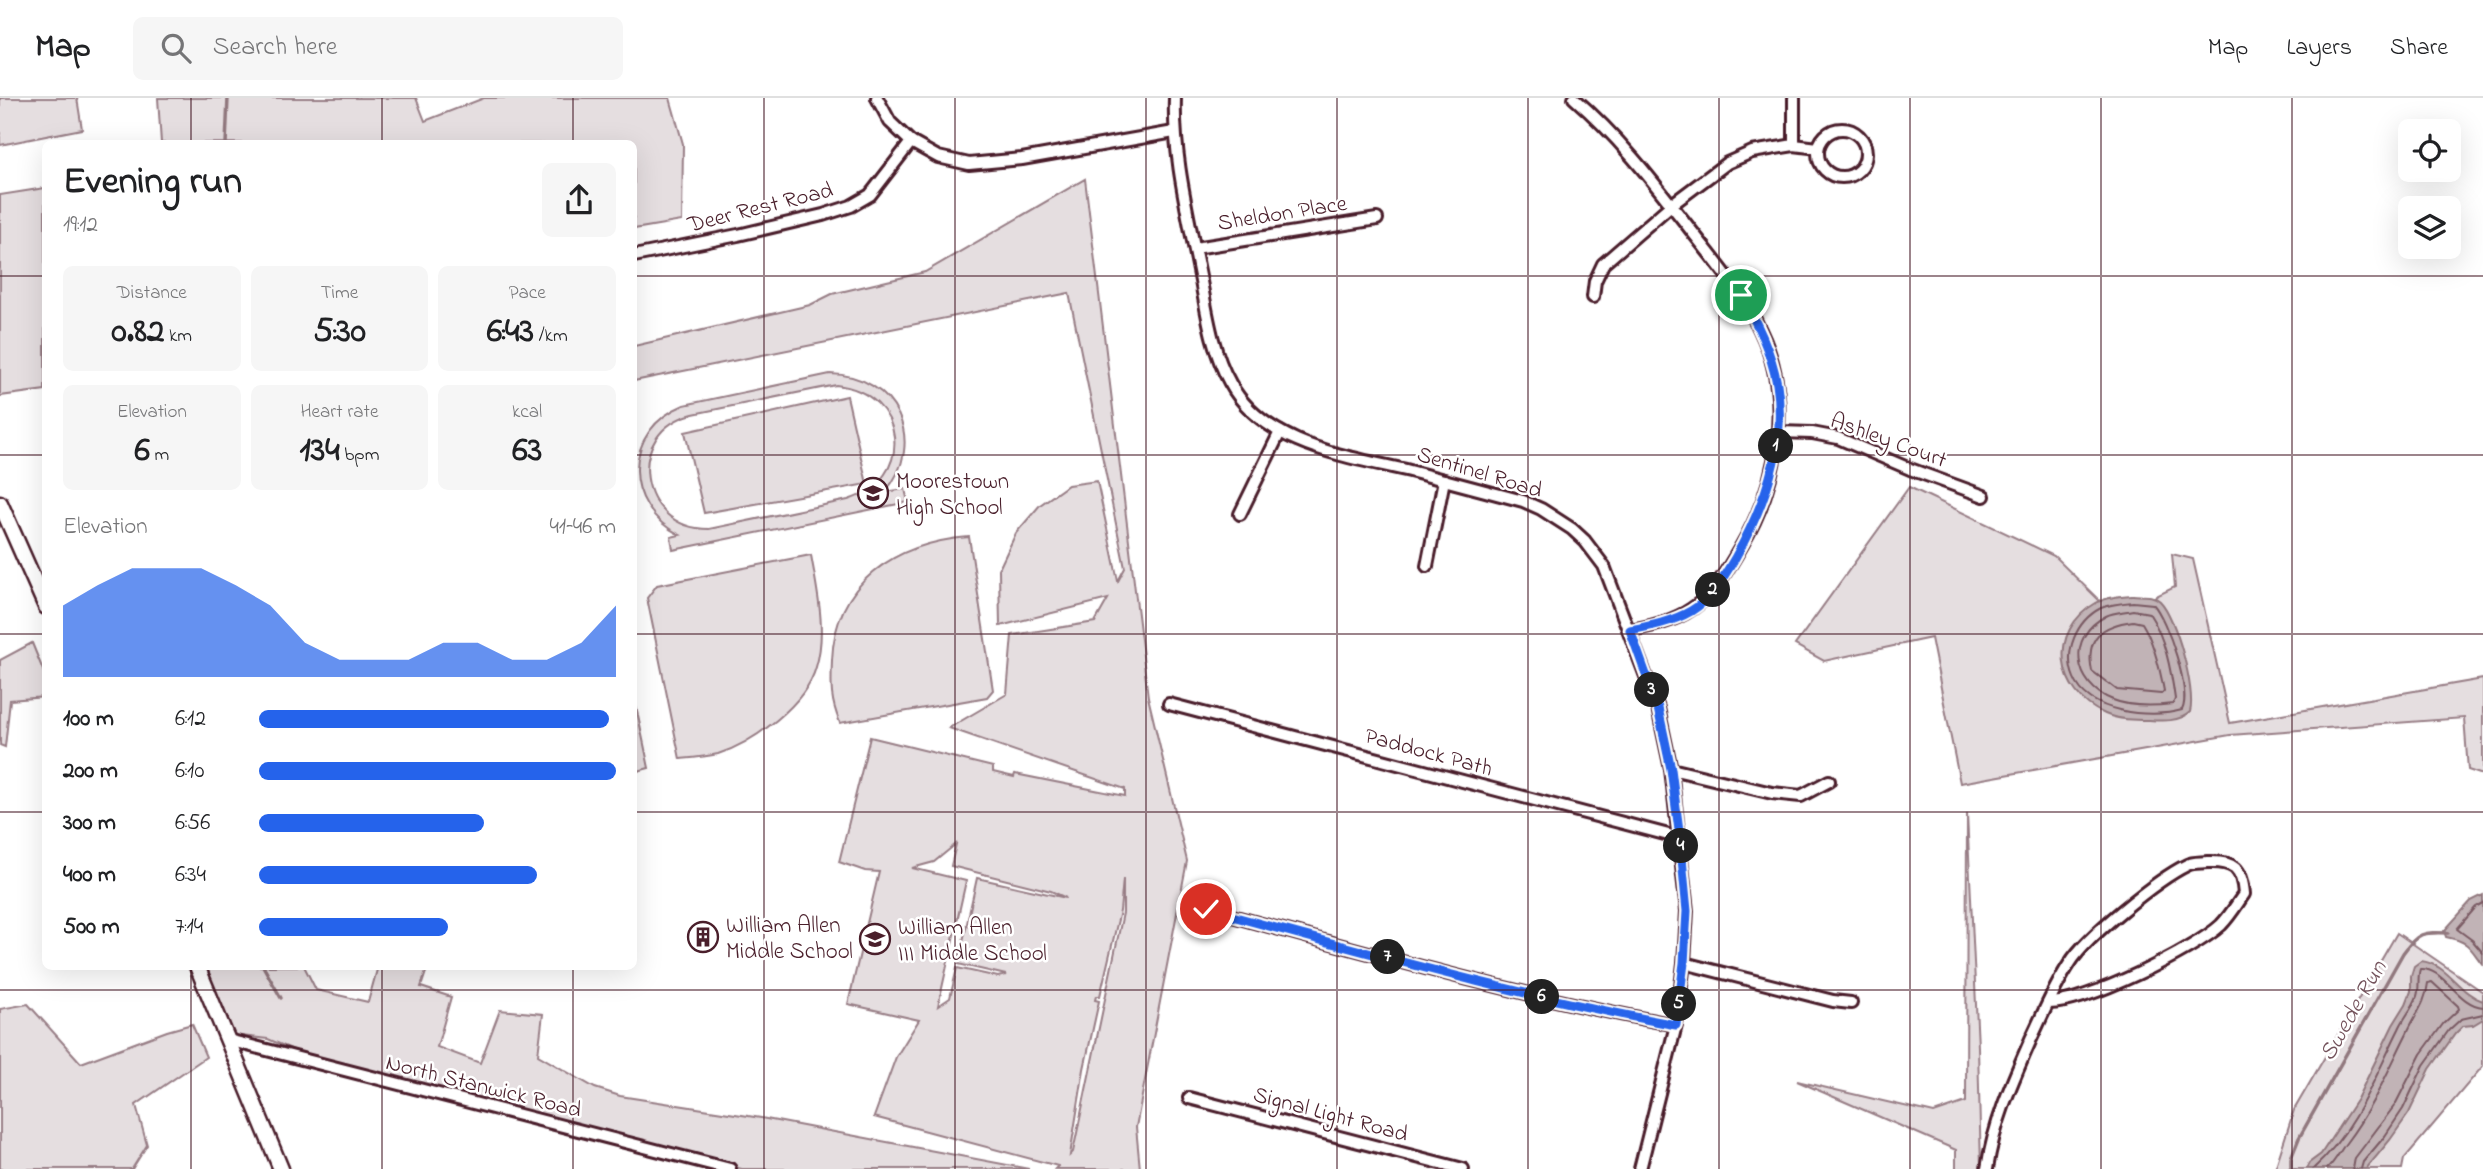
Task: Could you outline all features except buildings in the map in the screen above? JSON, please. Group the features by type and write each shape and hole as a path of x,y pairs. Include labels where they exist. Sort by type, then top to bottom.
{"main road":[{"path":"0,503 42,598"},
{"path":"199,970 281,1169"}],"street":[{"path":"877,98 890,121 911,142 938,157 969,164 1022,159 1174,132"},
{"name":"Sentinel Road","path":"1175,98 1174,132 1210,326 1222,367 1231,385 1252,412 1296,440 1335,453 1522,501 1541,509 1572,529 1604,566 1658,708 1671,769 1687,911 1676,1025 1640,1169"},
{"path":"1574,98 1628,150 1741,295 1760,329 1777,385 1779,432 1774,461 1763,500 1727,572 1705,600 1692,611 1657,625 1630,630"},
{"path":"1794,98 1794,145"},
{"path":"1846,129 1864,142 1866,157 1859,170 1838,176 1820,163 1818,148 1821,141 1832,131 1846,129"},
{"name":"Deer Rest Road","path":"637,255 738,235 824,215 850,206 870,195 911,142"},
{"path":"1593,297 1595,281 1603,264 1671,205 1727,163 1752,152 1794,145 1818,148"},
{"name":"Sheldon Place","path":"1195,248 1377,219"},
{"path":"1240,514 1280,432"},
{"name":"Ashley Court","path":"1779,432 1812,433 1838,438 1910,469 1984,496"},
{"path":"1427,566 1444,480"},
{"name":"Paddock Path","path":"1169,704 1680,838"},
{"path":"1671,769 1772,793 1801,796 1829,781"},
{"path":"1987,1169 1992,1136 2005,1097 2048,1003 2070,962 2088,940 2189,863 2222,862 2237,869 2243,877 2244,894 2221,924 2195,944 2086,996 2061,1003 2048,1003"},
{"path":"1206,909 1589,1009 1676,1025"},
{"path":"1684,963 1833,1001 1851,1003"},
{"name":"North Stanwick Road","path":"228,1040 730,1169"},
{"name":"Signal Light Road","path":"1189,1098 1463,1169"}],"shaded area":[{"path":"0,98 77,98 82,129 0,145"},
{"path":"158,98 416,98 425,121 484,98 670,98 683,144 682,221 637,228 637,140 161,140"},
{"path":"1085,179 1148,697 1187,861 1136,1127 1140,1169 1055,1169 1058,1166 874,1117 896,1057 919,1020 848,1004 879,872 865,871 839,862 870,737 993,767 993,772 1014,777 1015,774 1125,796 1125,789 949,728 1007,694 1012,635 1095,622 1108,599 1000,626 999,569 1016,533 1040,505 1068,485 1097,481 1118,581 1125,568 1069,293 637,380 637,345 810,305 832,294 925,272","holes":["956,844 951,866 1051,891 1066,898 977,878 958,964 1006,975 998,977 957,968 950,998 938,1006 966,881 912,868 934,862","1123,879 1123,913 1073,1152 1070,1155 1084,1069 1099,1001 1095,1000 1096,996 1100,996 1120,911"]},
{"path":"42,188 42,390 0,396 0,195"},
{"path":"830,374 853,377 872,386 888,399 898,415 904,433 904,453 898,473 885,492 905,489 908,502 673,550 671,537 680,535 661,522 647,506 639,488 637,468 640,449 649,432 664,417 684,405","holes":["836,385 860,391 877,403 889,419 894,438 893,456 885,474 870,489 848,500 709,529 685,525 666,513 654,497 648,478 648,458 656,439 671,424 693,414"]},
{"path":"847,396 867,484 704,513 685,432"},
{"path":"1909,487 2054,556 2106,607 2144,602 2175,587 2172,554 2193,559 2230,723 2483,679 2483,775 2468,770 2464,718 2230,735 1960,783 1931,638 1824,661 1795,645"},
{"path":"969,537 993,690 987,697 840,723 832,692 832,660 836,633 844,609 857,588 894,558 942,541"},
{"path":"811,555 818,596 821,639 816,667 810,681 790,708 747,741 718,754 680,759 647,598 657,585"},
{"path":"32,643 42,668 42,697 10,700 5,747 0,745 0,660"},
{"path":"637,711 649,768 637,771"},
{"path":"1967,814 1981,1169 1956,1169 1956,1150 1797,1081 1934,1113 1966,1102"},
{"path":"2397,933 2483,992 2483,1066 2404,1159 2402,1169 2275,1169 2294,1110"},
{"path":"205,970 306,970 316,990 368,1002 377,970 427,970 421,987 451,997 437,1047 480,1063 500,1010 543,1014 538,1055 595,1088 620,1096 761,1118 1029,1169 742,1169 352,1075 268,1039 232,1035"},
{"path":"28,1004 81,1063 192,1024 206,1057 136,1105 147,1145 132,1169 0,1169 0,1009"}],"water":[{"path":"2133,595 2151,596 2160,601 2178,637 2187,671 2191,702 2190,712 2181,718 2159,721 2110,716 2089,704 2076,692 2068,677 2064,645 2070,629 2080,615 2100,601"},
{"path":"2483,895 2483,965 2468,946 2446,937 2444,931 2471,901"},
{"path":"2421,961 2439,967 2467,992 2483,1001 2483,1019 2473,1025 2463,1026 2455,1034 2430,1069 2409,1113 2366,1169 2306,1169 2309,1163 2321,1154 2357,1099 2406,1004 2411,991 2414,966"}],"waterway":[{"path":"226,140 228,98"},
{"name":"Swede Run","path":"2291,1169 2291,1158 2299,1138 2403,953 2417,937 2448,933"},
{"path":"265,970 281,998"}],"place":[{"name":"Moorestown High School","path":"873,493"},
{"name":"William Allen Middle School","path":"703,937"},
{"name":"William Allen III Middle School","path":"875,939"}],"route":[{"path":"1206,909 1589,1009 1676,1025 1687,911 1680,838 1671,769 1658,708 1630,630 1657,625 1692,611 1705,600 1727,572 1763,500 1779,432 1777,385 1768,348 1741,295"}]}
